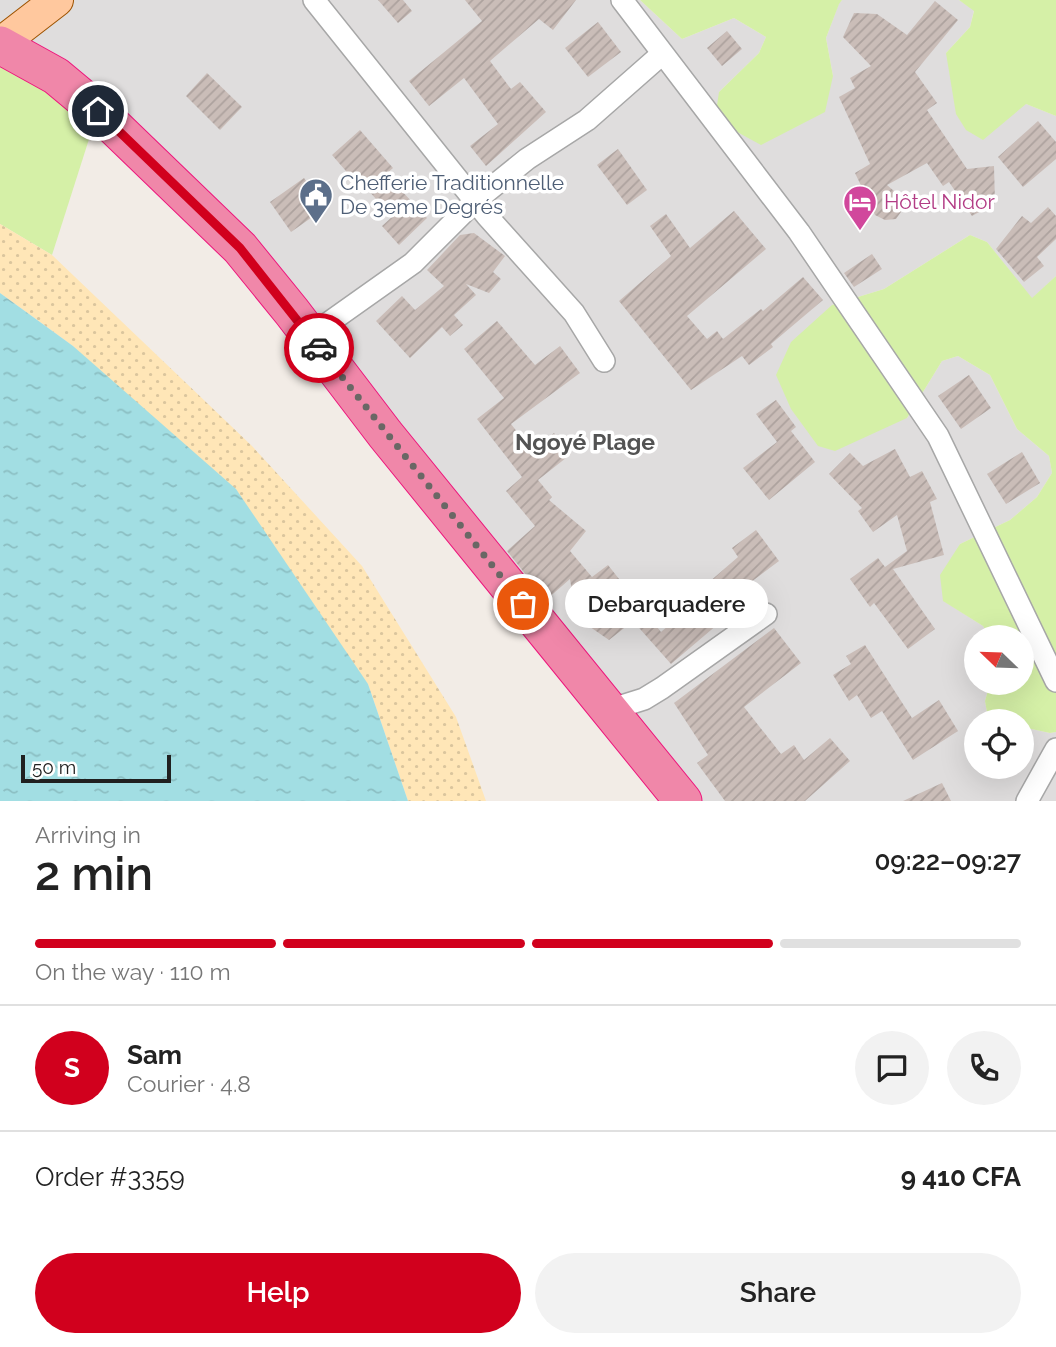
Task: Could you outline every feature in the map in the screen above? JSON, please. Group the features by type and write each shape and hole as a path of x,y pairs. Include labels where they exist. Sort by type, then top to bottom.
{"highway":[{"path":"0,45 56,76 98,111 240,248 385,434 683,801"}],"main road":[{"path":"0,45 57,0"}],"street":[{"path":"314,0 425,141 574,313 604,361"},
{"path":"622,0 799,232 938,436 1056,681"},
{"path":"310,336 413,263 475,201 527,159 587,120 663,54"},
{"path":"609,710 644,699 662,688 766,614"},
{"path":"1027,801 1056,749"}],"shaded area":[{"path":"0,0 640,0 682,39 734,18 766,37 759,53 719,92 833,76 826,38 842,0 959,0 974,10 970,27 946,53 1026,104 1056,116 1056,276 1032,299 987,242 970,235 884,289 832,305 907,418 942,361 958,356 990,375 1017,429 1049,456 1052,473 1037,497 1010,520 960,544 944,601 981,625 964,625 964,695 987,695 986,709 964,709 964,779 1034,779 1034,730 1056,732 1056,801 683,801 385,434 98,111 0,60"}],"green space":[{"path":"640,0 842,0 826,38 833,76 825,112 761,145 728,127 716,112 719,92 759,53 766,37 734,18 682,39"},
{"path":"959,0 1056,0 1056,116 1026,104 983,140 966,130 956,114 946,53 970,27 974,11"},
{"path":"0,60 98,111 52,255 0,224"},
{"path":"970,235 987,242 1032,298 1056,276 1056,732 1034,730 1034,709 986,709 987,695 1034,695 1034,625 981,625 943,601 940,575 960,544 1010,520 1037,497 1052,473 1049,456 1017,429 990,375 958,356 942,361 907,418 835,451 818,446 791,409 776,375 791,342 832,305 884,289"}],"sand":[{"path":"0,224 52,255 252,446 362,566 456,717 486,801 408,801 368,684 73,346 0,293"}],"water":[{"path":"0,293 73,346 236,489 368,684 408,801 0,801"}],"building":[{"path":"378,0 403,0 412,11 398,23"},
{"path":"465,0 576,0 553,30 539,19 490,61 511,89 520,82 546,112 486,166 470,146 498,124 464,78 429,106 409,81 482,21"},
{"path":"935,1 958,20 915,72 937,103 927,110 967,169 994,166 995,203 972,216 949,182 943,186 927,163 887,185 901,197 903,209 896,219 885,220 875,215 855,173 870,164 839,97 855,88 850,78 871,66 843,37 854,13 877,14 907,35"},
{"path":"598,22 621,52 588,77 565,48"},
{"path":"727,31 742,49 722,66 707,48"},
{"path":"207,73 242,107 220,130 186,96"},
{"path":"1038,121 1056,142 1056,159 1023,187 998,157"},
{"path":"360,130 393,168 386,174 427,218 399,245 382,226 392,217 368,190 365,193 332,155"},
{"path":"618,149 647,190 627,205 597,165"},
{"path":"304,178 325,208 291,232 270,202"},
{"path":"1048,207 1056,216 1056,239 1037,257 1044,266 1024,282 996,249 1022,216 1031,223"},
{"path":"734,211 766,249 687,316 707,339 717,331 723,339 761,309 763,311 803,277 823,300 771,344 773,347 749,365 742,356 691,390 619,301 671,256 650,226 666,214 690,248"},
{"path":"474,233 505,256 493,272 501,279 489,293 466,284 476,295 454,315 463,325 450,336 442,327 410,358 376,321 402,296 415,310 444,286 427,270 460,235"},
{"path":"872,254 882,269 854,287 844,273"},
{"path":"497,321 535,365 560,346 580,373 511,424 532,451 554,433 571,454 538,480 552,497 549,500 586,531 570,551 592,577 608,565 661,632 697,601 693,596 738,557 732,548 756,530 779,561 747,585 758,598 736,618 731,613 671,664 633,621 609,640 580,620 570,579 546,600 507,551 535,526 506,491 522,477 477,419 504,398 464,349"},
{"path":"969,375 991,408 961,429 938,396"},
{"path":"776,400 796,427 791,431 815,462 769,500 743,468 777,442 756,414"},
{"path":"895,449 910,477 922,471 937,499 930,502 944,555 893,569 935,629 908,649 874,603 870,607 850,579 878,558 885,567 907,551 897,515 873,532 858,511 862,508 829,474 850,453 863,466"},
{"path":"1022,452 1040,483 1006,504 987,474"},
{"path":"774,628 801,663 744,707 781,754 794,745 804,760 830,738 850,761 805,801 725,801 697,763 708,755 674,703"},
{"path":"865,645 912,718 939,700 958,731 913,760 882,711 871,718 857,695 849,701 833,675 851,664 846,656"},
{"path":"942,783 951,801 903,801"}],"way so far":[{"path":"319,348 523,604"}],"place":[{"name":"Chefferie Traditionnelle De 3eme Degrés","path":"316,225"},
{"name":"Hôtel Nidor","path":"860,232"},
{"name":"Debarquadere","path":"523,604"}],"district":[{"name":"Ngoyé Plage","path":"585,442"}],"route":[{"path":"98,111 240,248 319,348"}]}
